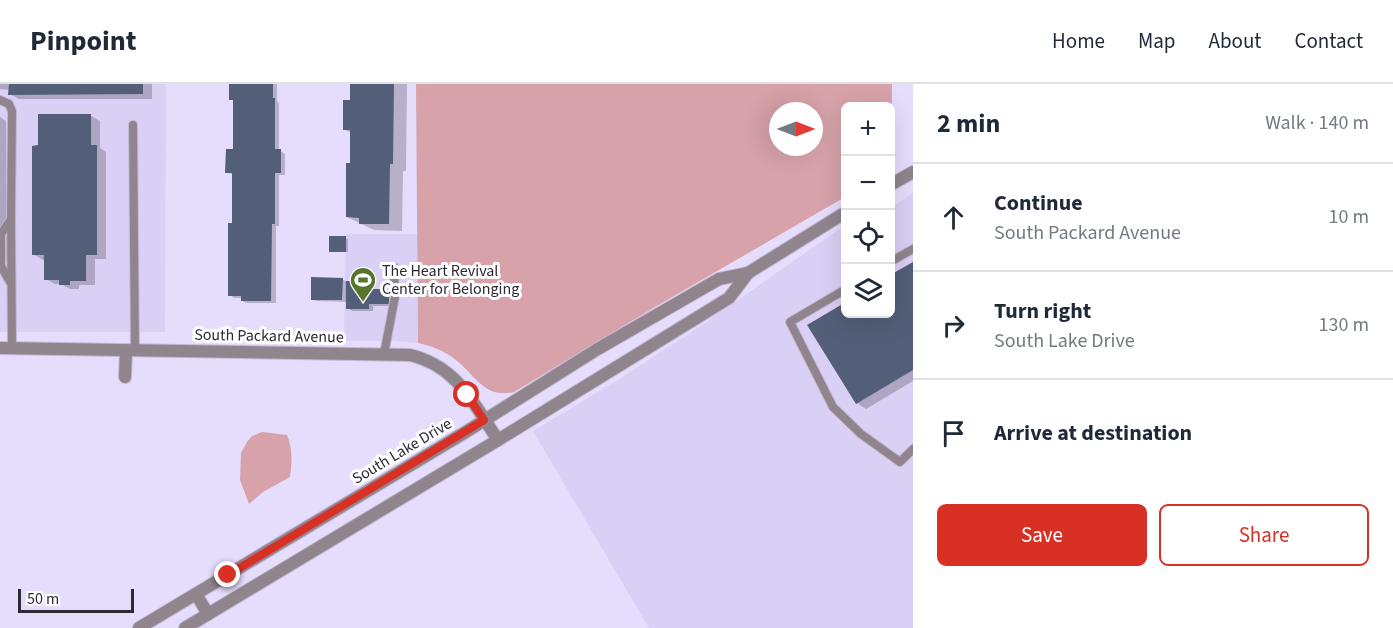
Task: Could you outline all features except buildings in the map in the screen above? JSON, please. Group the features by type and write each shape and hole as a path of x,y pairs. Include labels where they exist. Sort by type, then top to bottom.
{"street":[{"path":"895,183 913,172"},
{"name":"South Lake Drive","path":"139,628 596,350 719,279 748,273 841,215"},
{"name":"South Lake Drive","path":"184,628 498,440 729,298 748,273"},
{"name":"South Packard Avenue","path":"6,348 410,355 443,368 458,384 498,440"},
{"path":"125,378 131,351"},
{"path":"196,594 208,614"}],"lane":[{"path":"0,100 9,104 12,111 11,283 6,348"},
{"path":"131,351 133,125"},
{"path":"895,260 913,249"},
{"path":"384,354 395,297 394,267"},
{"path":"841,292 790,322 833,407 861,434 900,462 913,449"}],"shaded area":[{"path":"0,84 166,84 165,332 0,332"},
{"path":"416,84 892,84 892,102 841,102 841,199 514,392 504,393 488,389 452,357 418,343"},
{"path":"913,193 913,628 649,628 533,431 698,328 841,228 841,318 895,318 895,205"},
{"path":"346,234 417,234 418,343 344,341"},
{"path":"262,432 287,435 292,456 290,477 263,492 249,504 240,480 241,453 252,436"}],"place":[{"name":"The Heart Revival Center for Belonging","path":"363,303"}],"route":[{"path":"228,575 484,420 467,395"}]}
